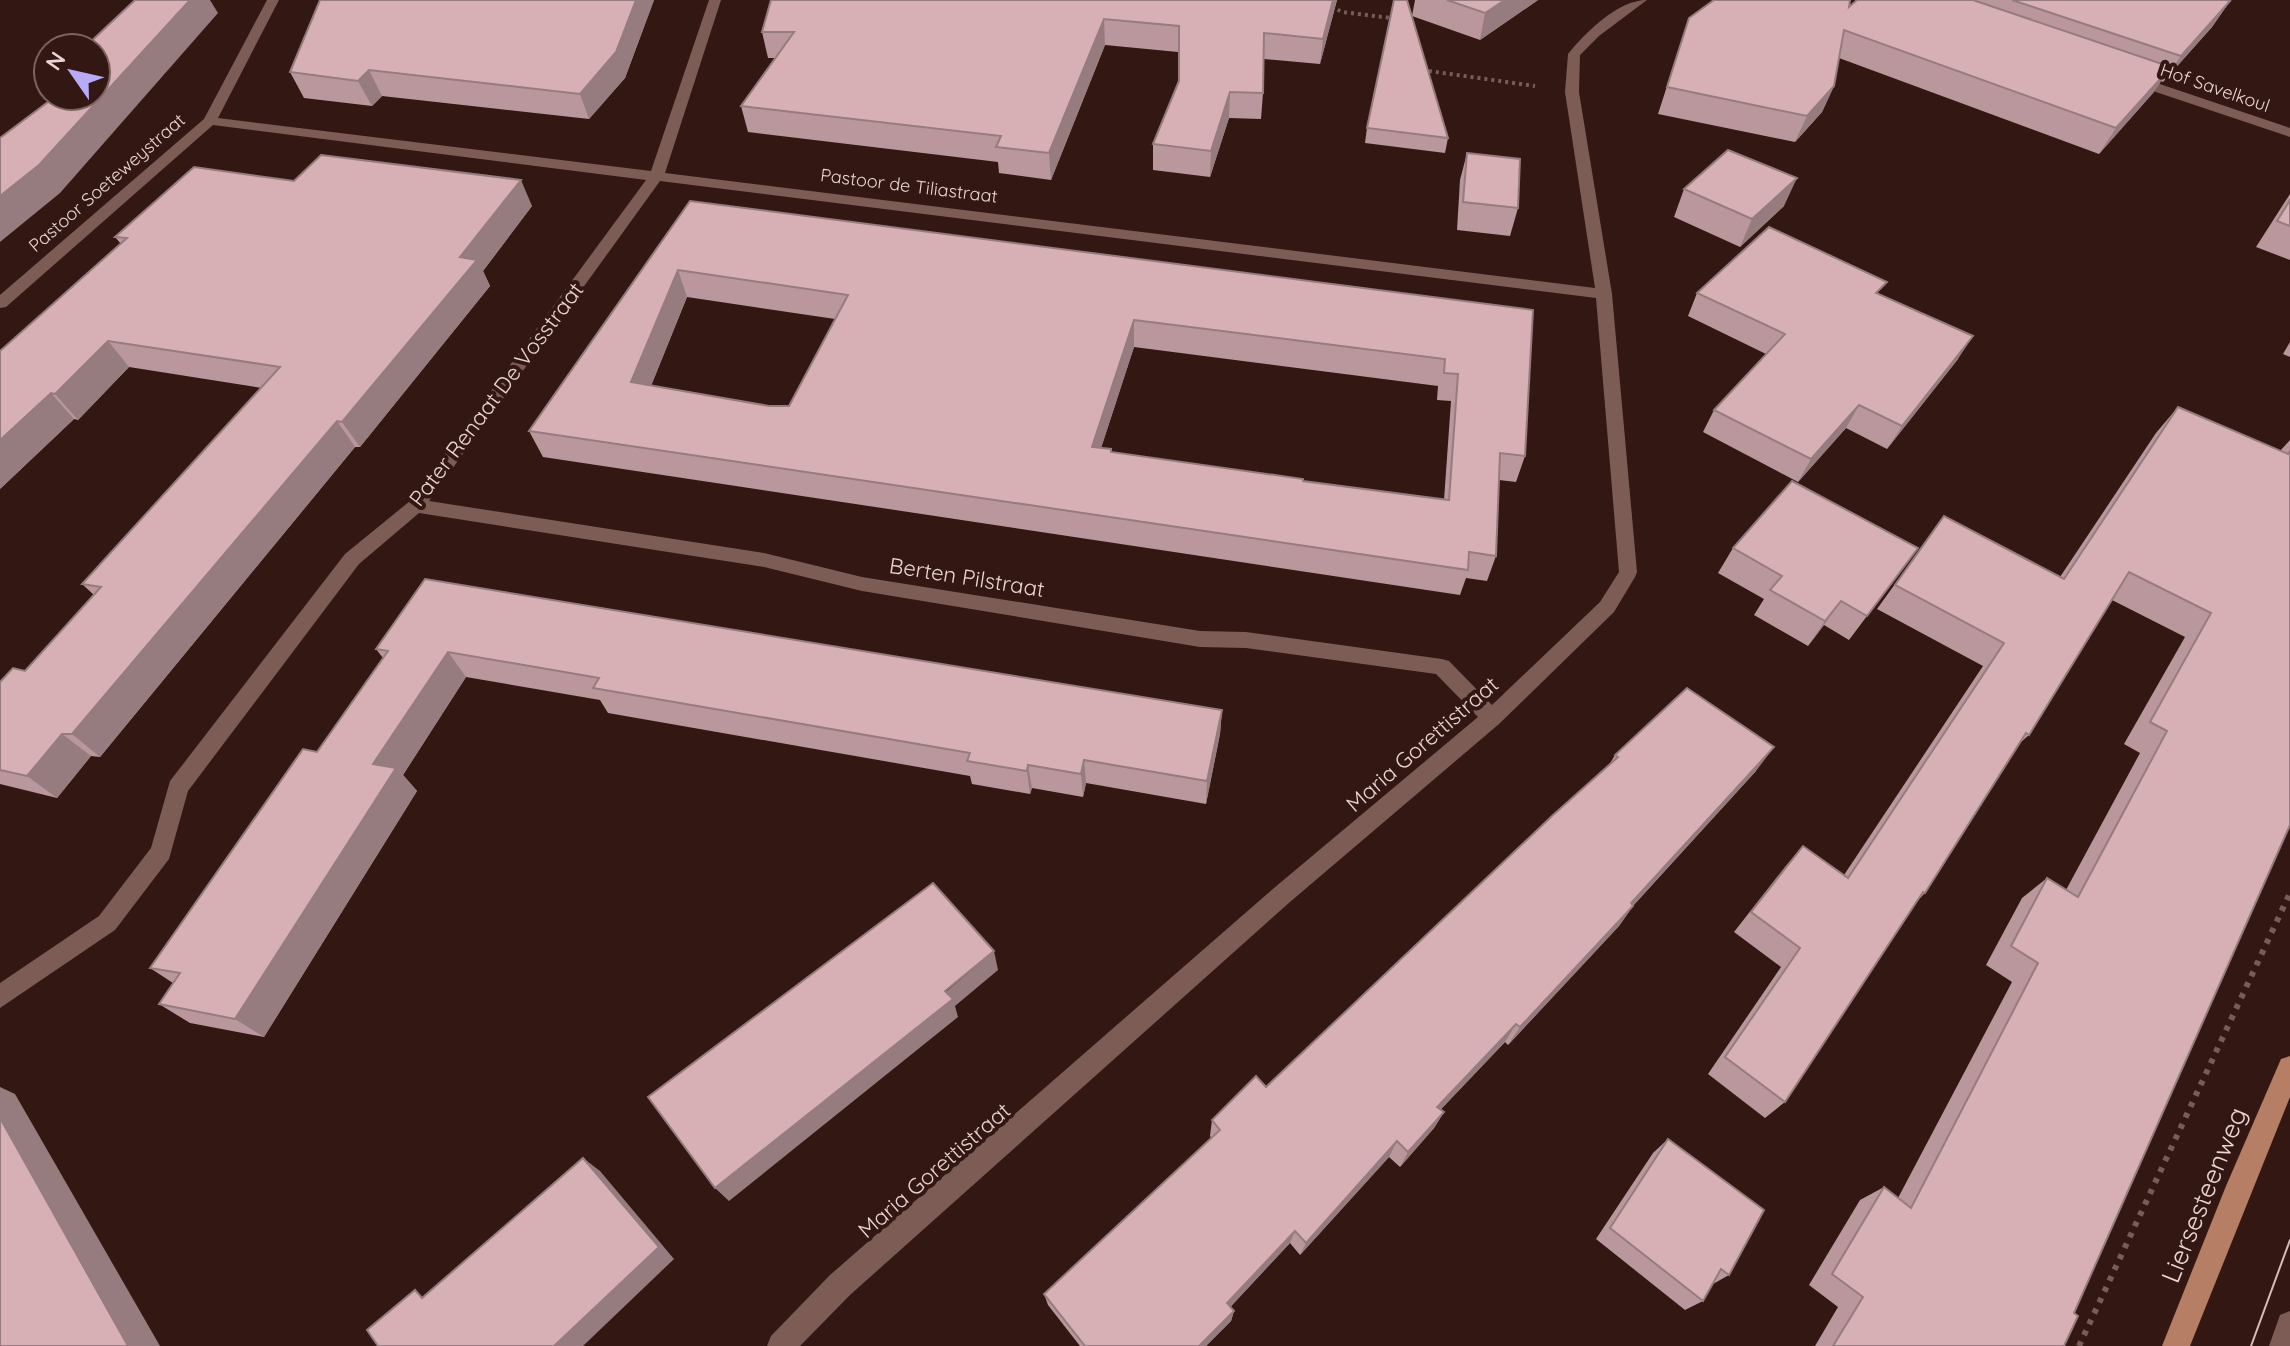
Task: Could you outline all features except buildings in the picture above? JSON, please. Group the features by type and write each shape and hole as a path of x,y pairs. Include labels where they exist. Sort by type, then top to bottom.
{"main road":[{"name":"Liersesteenweg","path":"2176,1346 2235,1195 2290,1068"}],"street":[{"name":"Pastoor Soeteweystraat","path":"0,303 210,121 273,0"},
{"name":"Pater Renaat De Vosstraat","path":"0,997 107,923 161,852 178,787 352,559 416,506 657,175 715,0"},
{"name":"Maria Gorettistraat","path":"781,1346 840,1285 1282,895 1492,718 1607,607 1628,572 1604,294 1572,92 1574,54 1595,33 1641,0"},
{"name":"Hof Savelkoul","path":"2111,72 2290,133"},
{"name":"Pastoor de Tiliastraat","path":"210,121 1604,294"},
{"name":"Berten Pilstraat","path":"416,506 764,560 862,584 1185,637 1246,640 1442,667 1492,718"},
{"path":"2283,1346 2290,1325"}],"path":[{"path":"1319,0 1342,12 1391,18 1396,30"},
{"path":"1410,68 1572,92"},
{"path":"2079,1346 2290,893"}],"tram line":[{"path":"2251,1346 2290,1240"}]}
